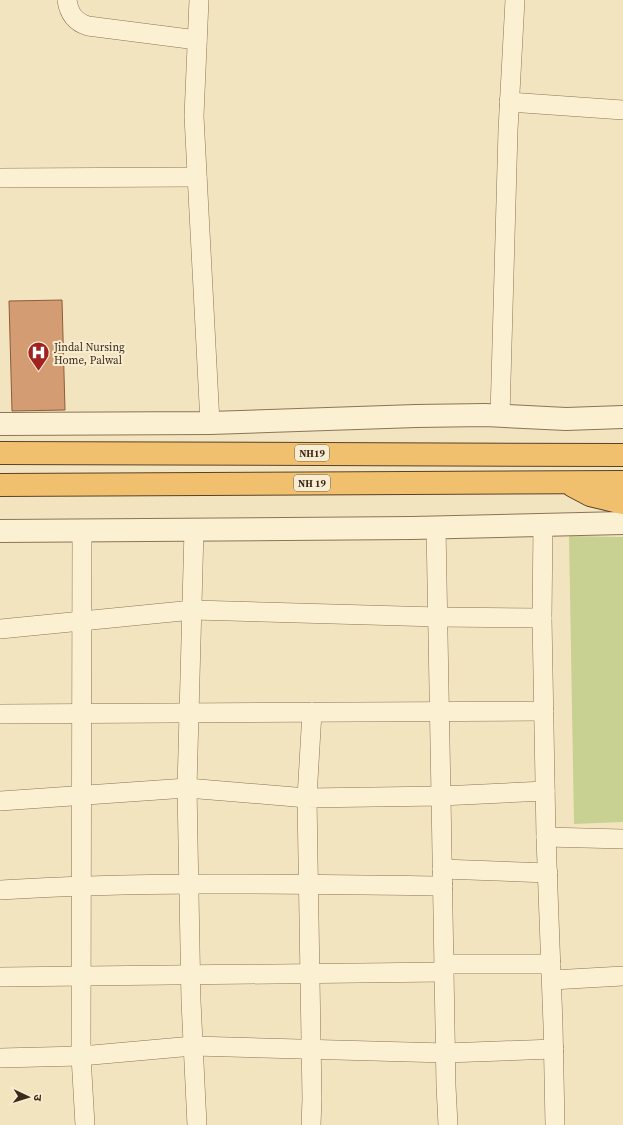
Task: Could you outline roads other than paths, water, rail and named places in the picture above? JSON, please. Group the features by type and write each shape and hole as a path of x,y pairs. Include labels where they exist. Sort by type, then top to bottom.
{"highway":[{"name":"NH19","path":"0,453 623,455"},
{"name":"NH 19","path":"0,485 566,481 623,482"},
{"path":"566,481 590,495 623,503"}],"street":[{"path":"67,0 72,16 78,23 88,26 197,40"},
{"path":"199,0 194,116 210,422"},
{"path":"500,416 509,102 515,0"},
{"path":"509,102 623,110"},
{"path":"0,178 197,177"},
{"path":"0,424 210,422 416,416 500,416 566,419 623,417"},
{"path":"0,531 436,527 623,523"},
{"path":"543,525 542,618 545,791 554,1049 555,1125"},
{"path":"436,527 441,712 442,877 448,1125"},
{"path":"194,530 187,788 193,1046 197,1125"},
{"path":"82,531 81,1056 85,1125"},
{"path":"0,629 193,610 438,617 542,618"},
{"path":"0,714 544,711"},
{"path":"311,1125 307,798 312,712"},
{"path":"0,801 187,788 307,798 441,796 545,791"},
{"path":"546,837 623,839"},
{"path":"0,890 81,885 308,884 548,873"},
{"path":"0,977 310,974 444,968 623,976"},
{"path":"0,1058 81,1056 193,1046 446,1053 554,1049"}],"place":[{"name":"Jindal Nursing Home, Palwal","path":"39,372"}]}
